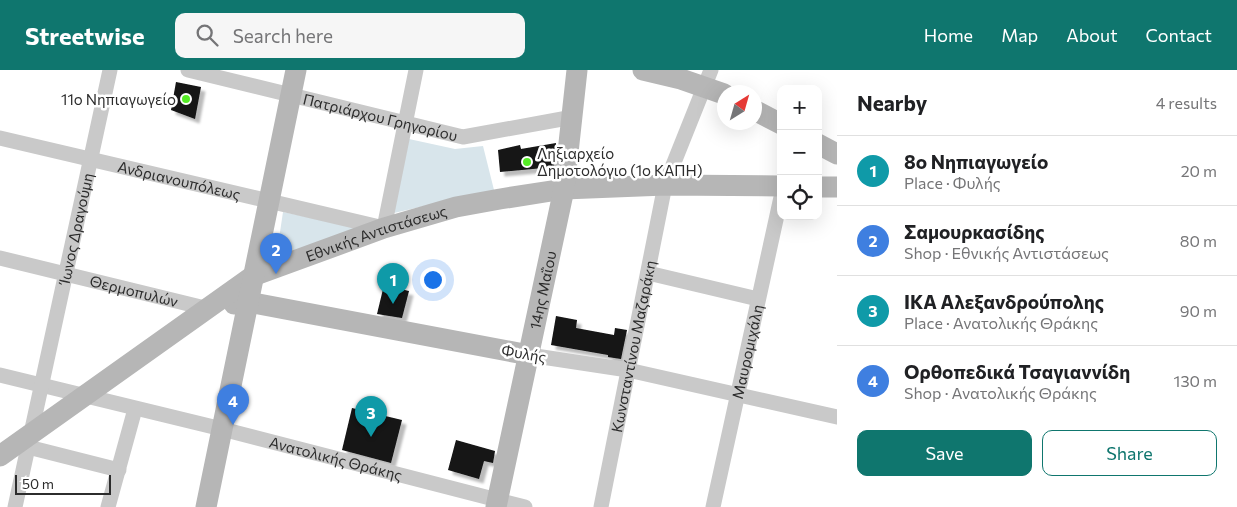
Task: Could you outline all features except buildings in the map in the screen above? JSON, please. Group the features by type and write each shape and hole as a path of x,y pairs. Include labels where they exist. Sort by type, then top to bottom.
{"street":[{"name":"Ίωνος Δραγούμη","path":"29,441 110,70"},
{"name":"Πατριάρχου Γρηγορίου","path":"188,70 463,137 573,117"},
{"path":"206,507 296,70"},
{"path":"384,228 416,70"},
{"name":"14ης Μαΐου","path":"496,504 564,189 578,70"},
{"path":"643,70 714,83"},
{"name":"Κωνσταντίνου Μαζαράκη","path":"602,507 665,185 714,83"},
{"path":"762,114 777,122"},
{"name":"Ανδριανουπόλεως","path":"0,138 384,228"},
{"path":"822,146 837,154"},
{"name":"Εθνικής Αντιστάσεως","path":"0,456 29,441 84,397 253,276 384,228 456,207 500,198 564,189 665,185 777,186"},
{"path":"822,187 837,187"},
{"name":"Μαυρομιχάλη","path":"713,507 777,216"},
{"name":"Θερμοπυλών","path":"0,258 209,308"},
{"path":"648,273 758,299"},
{"name":"Φυλής","path":"209,308 248,302 529,355 628,370 837,417"},
{"name":"Ανατολικής Θράκης","path":"0,375 84,397 222,429 496,504 525,507"},
{"path":"108,507 135,409"},
{"path":"15,507 29,441 119,470"}],"shaded area":[{"path":"409,139 455,149 483,146 494,190 394,213"},
{"path":"283,212 366,229 276,259"}],"place":[{"name":"11ο Νηπιαγωγείο","path":"186,99"},
{"name":"Ληξιαρχείο Δημοτολόγιο (1ο ΚΑΠΗ)","path":"527,162"},
{"name":"Σαμουρκασίδης","path":"276,274"},
{"name":"8ο Νηπιαγωγείο","path":"393,304"},
{"name":"Ορθοπεδικά Τσαγιαννίδη","path":"233,425"},
{"name":"ΙΚΑ Αλεξανδρούπολης","path":"371,437"}]}
